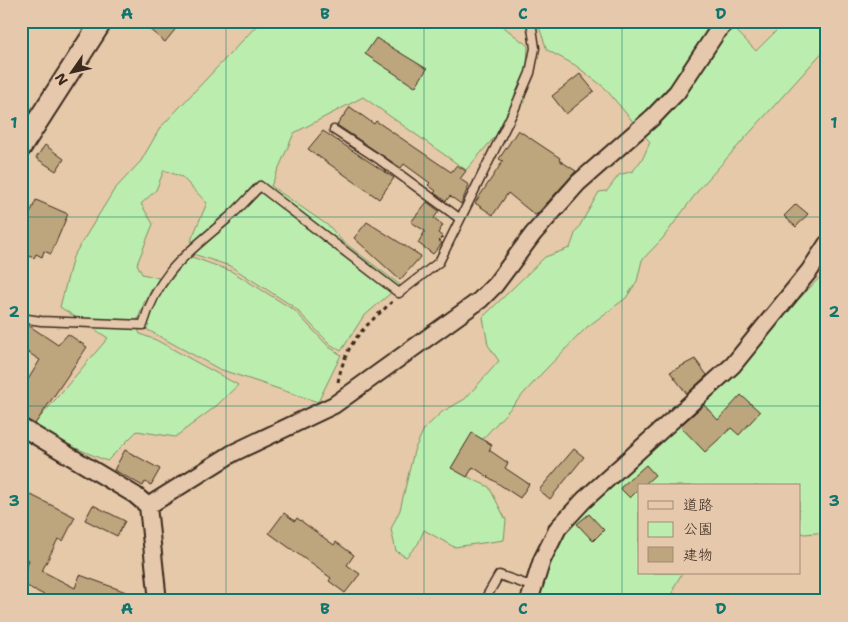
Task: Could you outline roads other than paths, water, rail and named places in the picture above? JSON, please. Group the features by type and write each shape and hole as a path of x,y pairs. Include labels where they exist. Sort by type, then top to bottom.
{"street":[{"path":"21,148 102,21"},
{"path":"148,506 233,454 334,405 480,300 495,285 533,234 578,183 677,92 716,33 727,21"},
{"path":"532,594 542,560 558,528 584,500 733,365 810,270 827,244"},
{"path":"21,427 135,495 148,506 156,601"}],"lane":[{"path":"21,318 41,321 143,325 149,305 164,279 181,257 229,218 260,186 399,293 439,262 505,127 530,73 535,48 531,21"},
{"path":"334,130 380,160 459,218"},
{"path":"484,601 498,576 532,594"}]}
